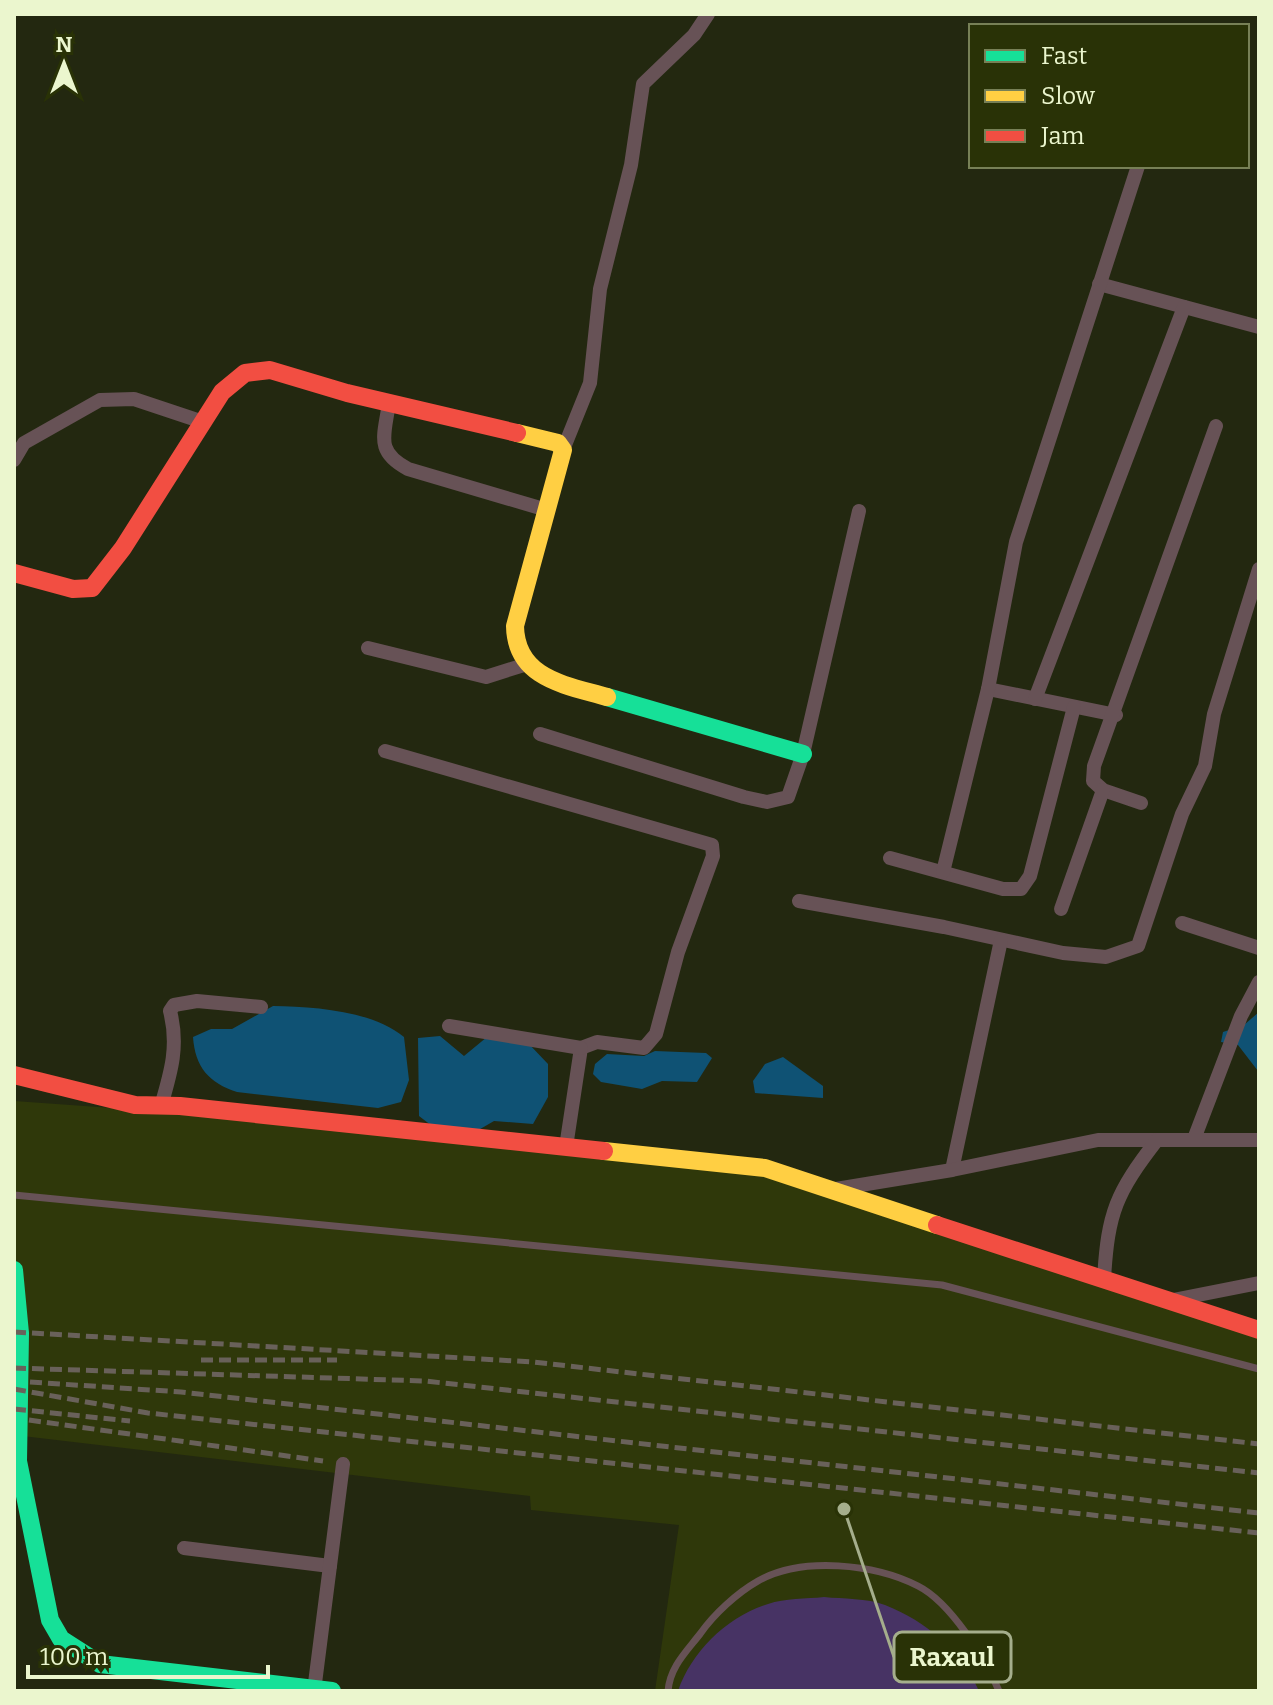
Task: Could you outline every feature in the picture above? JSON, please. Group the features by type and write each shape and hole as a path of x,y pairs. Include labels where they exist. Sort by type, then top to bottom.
{"street":[{"path":"708,14 694,35 643,84 631,165 600,289 590,383 563,450 515,626 517,649 527,664 544,679 803,754"},
{"path":"943,872 988,689 1016,542 1137,168"},
{"path":"1099,284 1259,327"},
{"path":"1035,699 1184,307"},
{"path":"14,573 36,575 79,591 92,588 123,548 233,380 256,369 558,443 563,450"},
{"path":"14,460 24,443 100,400 134,399 203,422"},
{"path":"389,402 383,443 393,462 547,510"},
{"path":"1141,803 1103,790 1093,781 1094,766 1116,715 1216,426"},
{"path":"540,734 767,802 788,797 803,754 859,511"},
{"path":"799,901 1063,953 1106,957 1138,946 1182,814 1205,766 1214,714 1259,569"},
{"path":"368,648 486,677 527,664"},
{"path":"988,689 1116,715"},
{"path":"890,858 1003,889 1021,889 1030,876 1074,707"},
{"path":"385,751 712,845 713,856 678,952 651,1043 644,1048 597,1042 581,1048 449,1026"},
{"path":"1061,909 1103,790"},
{"path":"1182,923 1259,948"},
{"path":"952,1170 1001,940"},
{"path":"1194,1139 1241,1016 1259,982"},
{"path":"161,1106 174,1059 176,1033 170,1011 174,1005 197,1001 261,1007"},
{"path":"566,1147 581,1048"},
{"path":"14,1075 135,1105 765,1168 1259,1330"},
{"path":"828,1190 952,1170 1098,1140 1259,1140"},
{"path":"1104,1279 1107,1233 1115,1200 1157,1140"},
{"path":"14,1270 20,1333 16,1464 50,1620 61,1639 76,1652 100,1664 320,1690 330,1566 343,1464"},
{"path":"1170,1301 1259,1283"},
{"path":"184,1548 330,1566"}],"lane":[{"path":"14,1195 942,1285 1259,1369"},
{"path":"668,1691 670,1674 710,1619 759,1580 805,1567 870,1570 920,1587 965,1630 999,1691"}],"shaded area":[{"path":"14,1101 154,1111 767,1173 1259,1322 1259,1691 655,1691 679,1525 531,1510 530,1496 14,1435"},
{"path":"824,1597 878,1603 914,1620 952,1650 979,1691 678,1691 702,1649 739,1617 775,1602"}],"water":[{"path":"273,1006 324,1009 359,1016 391,1028 404,1037 409,1080 401,1102 378,1108 237,1092 211,1079 200,1065 193,1037 211,1029 232,1029"},
{"path":"1259,1012 1258,1071 1238,1045 1221,1042 1223,1032 1244,1025"},
{"path":"440,1036 464,1056 487,1037 528,1043 548,1064 548,1097 533,1124 494,1121 475,1132 436,1129 419,1116 418,1038"},
{"path":"655,1051 706,1053 712,1058 697,1082 662,1081 642,1089 601,1082 593,1074 595,1064 607,1054 644,1056"},
{"path":"783,1057 823,1086 823,1098 755,1093 753,1081 765,1064"}],"railway":[{"path":"14,1332 533,1362 1259,1444"},
{"path":"201,1360 337,1360"},
{"path":"14,1368 425,1381 1259,1473"},
{"path":"30,1382 181,1392 1259,1513"},
{"path":"14,1389 148,1413 1259,1533"},
{"path":"14,1409 130,1421"},
{"path":"29,1420 323,1461"}],"traffic: fast":[{"path":"607,697 803,754"},
{"path":"14,1270 20,1333 18,1461 50,1620 61,1639 100,1664 332,1691"}],"traffic: slow":[{"path":"517,433 558,443 563,450 515,626 518,644 524,658 546,677 607,697"},
{"path":"604,1151 765,1168 937,1225"}],"traffic: jam":[{"path":"14,573 73,589 92,588 123,548 222,392 245,373 270,370 347,393 517,433"},
{"path":"14,1075 135,1105 180,1106 604,1151"},
{"path":"937,1225 1259,1330"}],"place":[{"name":"Raxaul","path":"844,1509"}]}
